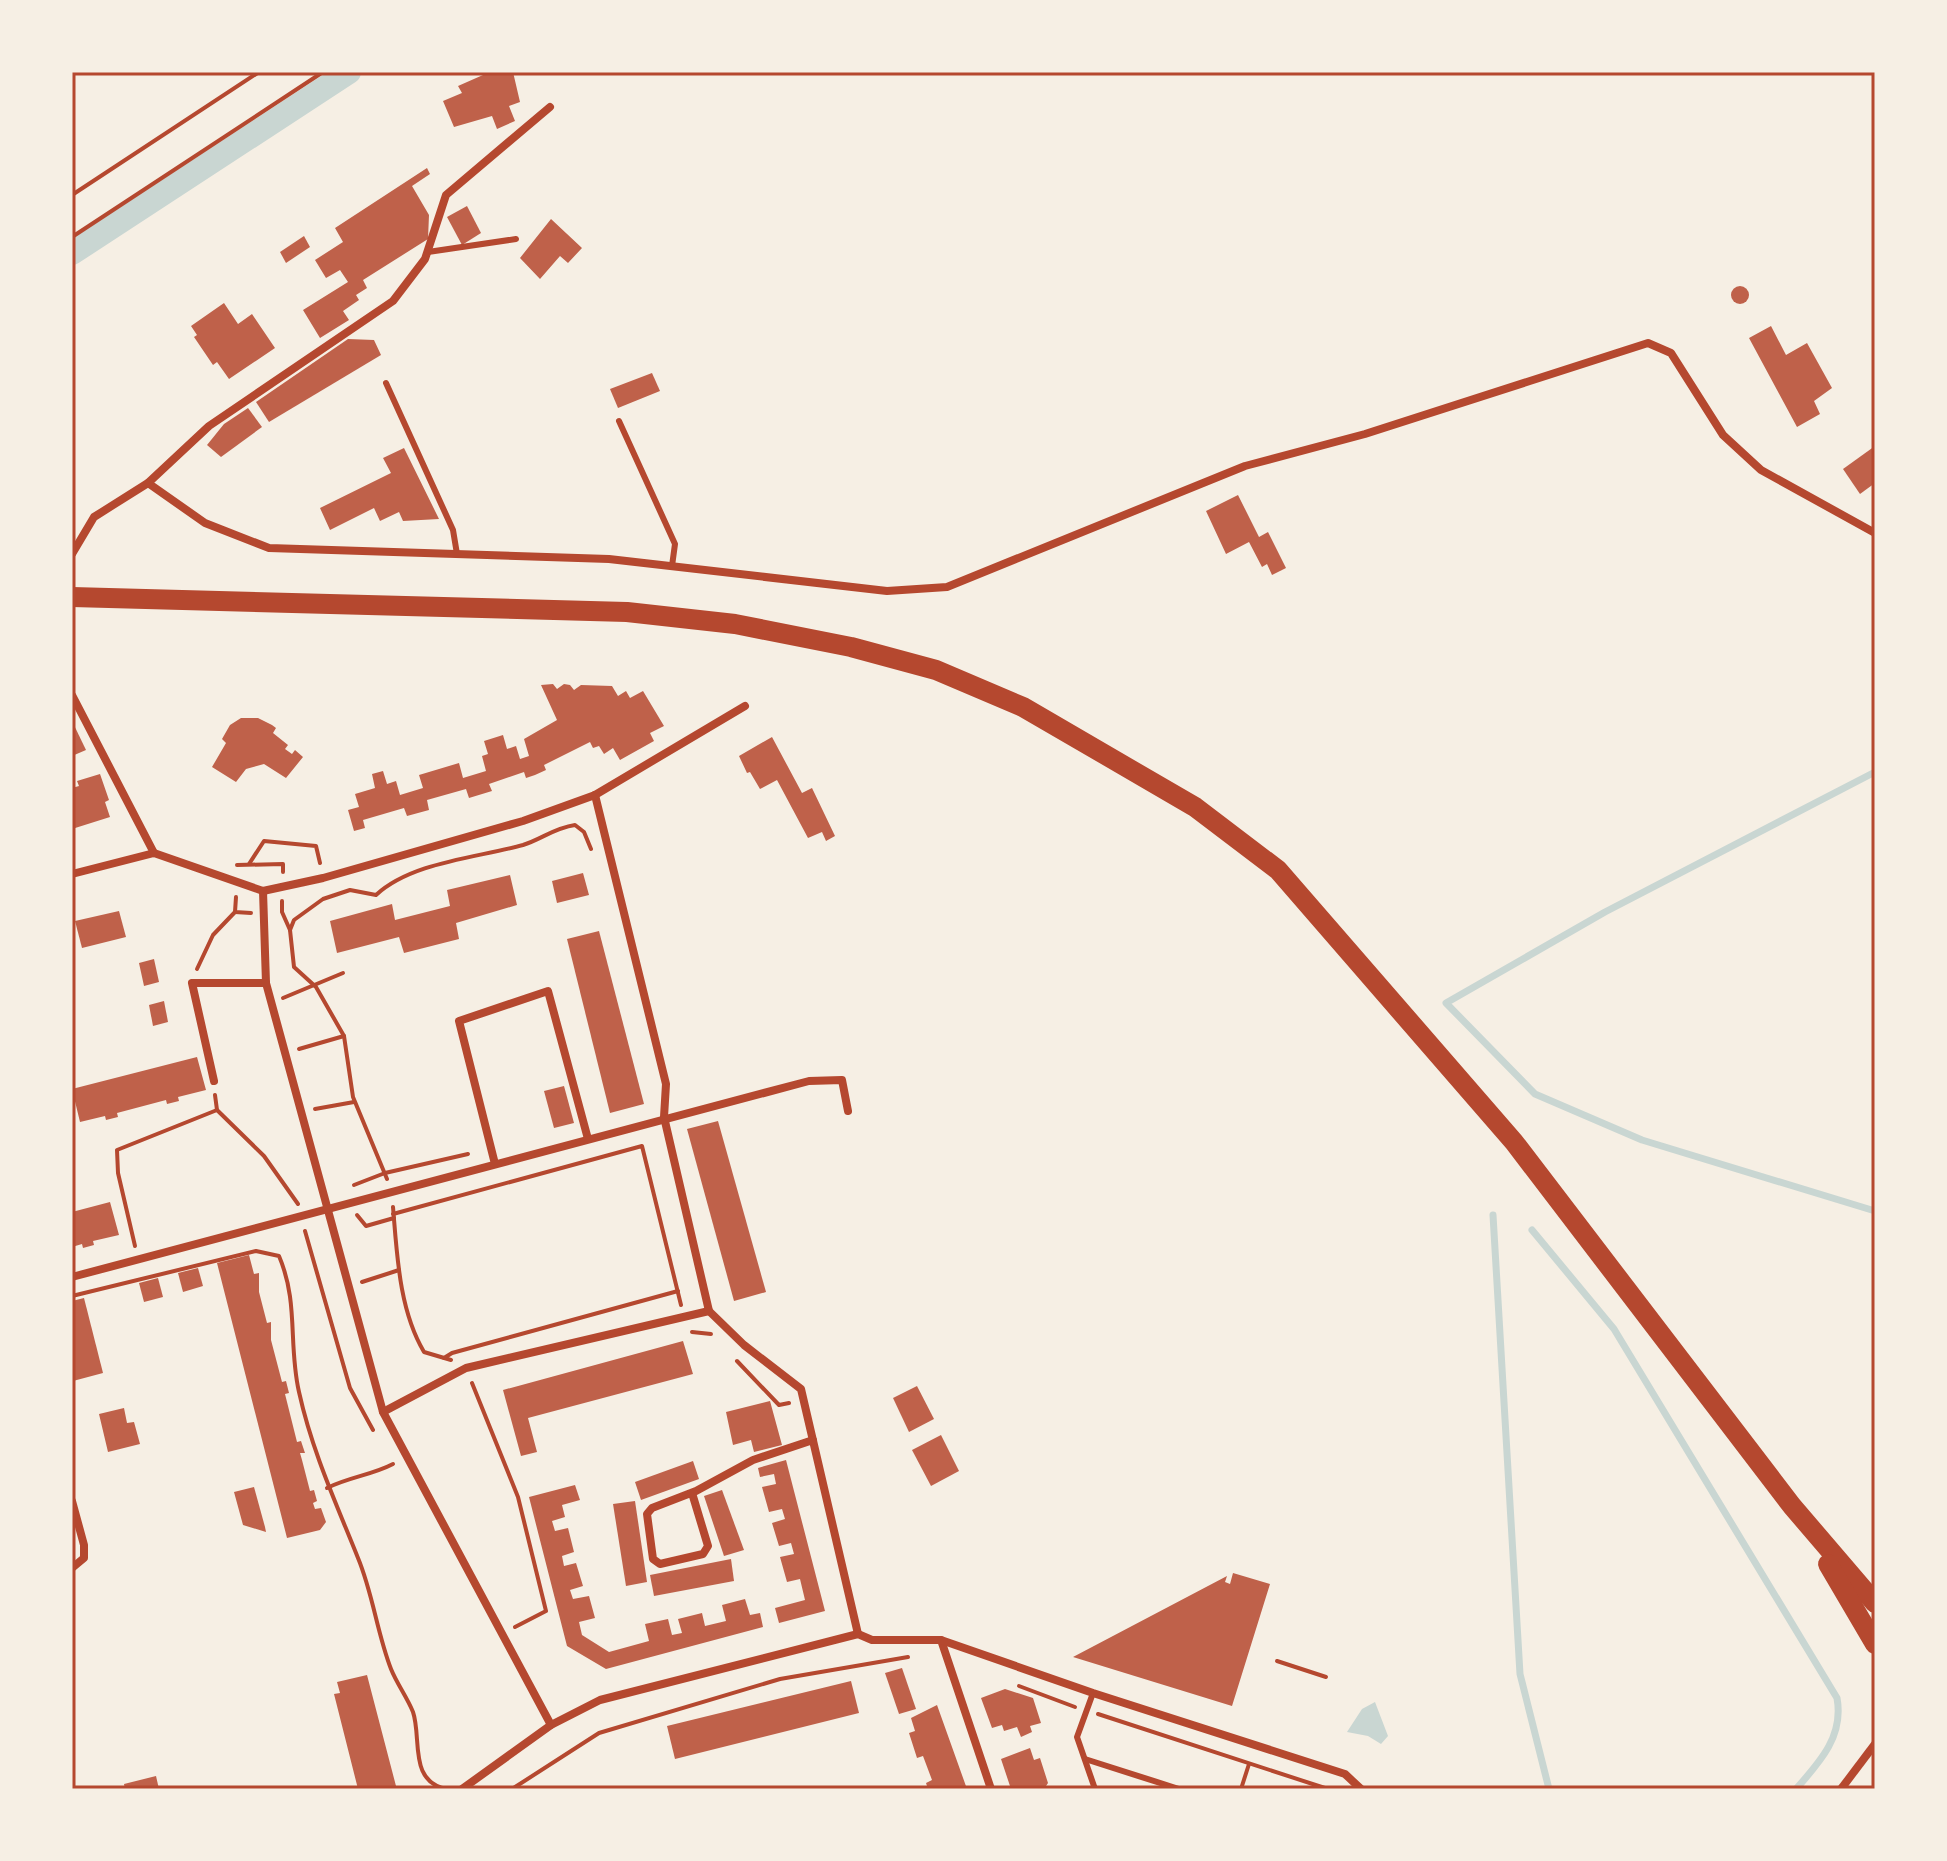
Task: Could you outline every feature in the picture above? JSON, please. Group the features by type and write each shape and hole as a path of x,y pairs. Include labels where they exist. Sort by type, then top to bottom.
{"main road":[{"path":"72,597 612,611 689,619 851,647 936,670 1023,707 1195,807 1278,870 1514,1142 1792,1506 1875,1603"},
{"path":"1792,1506 1875,1644"}],"street":[{"path":"72,554 94,517 148,483 209,426 393,301 428,252 446,195 550,107"},
{"path":"148,483 205,523 269,548 609,559 887,591 947,587 1245,466 1365,434 1648,343 1671,353 1723,435 1761,470 1875,533"},
{"path":"72,695 154,853"},
{"path":"72,874 154,853 263,891 323,878 523,821 595,795 745,706"},
{"path":"595,795 666,1084 664,1117 709,1311 744,1345 801,1389 858,1634"},
{"path":"263,891 266,983 383,1412 551,1725"},
{"path":"214,1081 192,983 266,983"},
{"path":"495,1164 459,1021 548,991 588,1139"},
{"path":"72,1277 392,1193 664,1117 809,1081 842,1080 848,1111"},
{"path":"383,1412 466,1368 709,1311"},
{"path":"692,1493 708,1546 703,1554 660,1564 653,1559 647,1514 652,1508 692,1493 753,1460 813,1440"},
{"path":"72,1501 84,1545 84,1558 72,1568"},
{"path":"462,1789 551,1725 600,1700 858,1634 872,1640 941,1640 1093,1693 1345,1774 1361,1789"},
{"path":"941,1640 991,1789"},
{"path":"1841,1789 1875,1744"}],"lane":[{"path":"428,252 516,239"},
{"path":"386,383 453,530 457,554"},
{"path":"619,421 675,544 672,566"},
{"path":"1093,1693 1077,1737 1095,1789"},
{"path":"1085,1759 1179,1789"}],"path":[{"path":"72,195 259,72"},
{"path":"72,237 323,72"},
{"path":"290,930 294,920 323,899 350,890 376,895 393,879 528,844 556,828 575,825 584,832 594,857 610,851"},
{"path":"249,864 264,841 316,846 323,878"},
{"path":"192,983 213,935 235,912"},
{"path":"282,912 290,930 294,967 316,987 344,1036 355,1102 392,1193 399,1270 415,1337 424,1352 466,1368 518,1497 546,1611 502,1634"},
{"path":"271,1002 316,987 343,973"},
{"path":"285,1053 344,1036"},
{"path":"214,1081 217,1110 264,1156 299,1205 325,1200 359,1181 385,1173 489,1149"},
{"path":"301,1111 355,1102"},
{"path":"138,1260 118,1173 117,1150 217,1110"},
{"path":"393,1214 642,1146 687,1331 712,1335"},
{"path":"72,1296 256,1251 279,1256 293,1298 295,1313 290,1333 298,1391 327,1488 360,1561 392,1671 413,1712 416,1754 426,1776 449,1789"},
{"path":"348,1286 399,1270"},
{"path":"444,1358 452,1353 678,1291"},
{"path":"732,1356 779,1405 804,1401"},
{"path":"472,1384 488,1380"},
{"path":"327,1488 350,1477 377,1473 393,1464"},
{"path":"512,1789 599,1733 780,1679 912,1657"},
{"path":"1277,1661 1326,1677"},
{"path":"1013,1683 1086,1711 1328,1789"},
{"path":"1241,1789 1249,1764"}],"shaded area":[{"path":"1375,1702 1388,1736 1381,1744 1368,1736 1347,1732 1362,1709"}],"building":[{"path":"482,72 513,72 520,102 509,106 515,121 497,129 492,116 454,127 443,101 462,93 458,86 483,75"},
{"path":"427,168 430,174 412,186 429,215 428,239 363,280 367,288 356,295 359,300 343,311 349,320 320,338 303,310 348,282 340,270 326,278 315,260 343,242 335,228"},
{"path":"467,206 481,233 462,245 447,217"},
{"path":"551,219 582,248 568,263 560,256 540,279 520,258"},
{"path":"304,236 310,247 286,263 280,252"},
{"path":"1740,286 1749,295 1740,304 1731,295"},
{"path":"224,303 238,324 252,314 275,348 229,379 217,362 213,365 194,337 197,335 191,326"},
{"path":"1771,326 1786,355 1807,343 1832,388 1814,401 1820,414 1797,427 1749,338"},
{"path":"348,339 374,340 381,355 269,422 256,402"},
{"path":"652,373 660,391 618,408 610,389"},
{"path":"248,408 262,427 221,457 207,445 224,424"},
{"path":"1875,446 1875,483 1860,494 1843,469"},
{"path":"404,448 439,519 403,521 399,512 380,521 374,508 330,530 320,508 391,473 383,458"},
{"path":"1238,495 1259,537 1268,532 1286,568 1272,575 1267,564 1262,567 1249,542 1226,554 1206,511"},
{"path":"553,684 557,689 564,684 570,685 574,690 581,685 612,686 618,696 626,691 630,698 643,691 664,726 650,733 654,741 620,760 613,748 604,754 599,746 593,748 590,742 544,765 546,770 535,775 526,778 524,772 489,784 492,791 469,798 466,789 427,800 429,810 407,816 404,808 363,820 365,828 354,831 348,810 359,807 355,794 375,788 372,774 383,771 387,784 396,781 400,795 423,788 419,775 459,763 463,778 486,771 482,756 488,754 484,741 503,735 507,749 516,746 520,759 529,756 524,739 557,720 541,685"},
{"path":"241,718 258,718 272,725 276,728 273,733 288,745 285,749 292,754 295,750 303,757 286,778 264,764 246,769 236,782 212,767 226,743 222,739 230,725"},
{"path":"72,721 86,750 72,756"},
{"path":"772,737 802,793 812,788 835,836 826,841 822,832 808,838 777,780 760,789 750,772 747,773 739,756"},
{"path":"100,774 109,800 105,802 110,817 72,829 72,788 79,786 77,781"},
{"path":"583,873 589,895 557,903 552,881"},
{"path":"510,875 517,905 456,923 459,939 404,953 399,937 337,953 330,921 392,904 395,920 450,906 447,890"},
{"path":"119,911 126,937 82,948 75,921"},
{"path":"599,931 644,1104 610,1113 567,939"},
{"path":"154,959 159,982 144,986 139,963"},
{"path":"164,1001 168,1022 153,1026 149,1005"},
{"path":"197,1057 206,1090 178,1097 179,1101 167,1104 166,1100 117,1113 118,1117 106,1120 105,1116 80,1122 72,1089"},
{"path":"564,1086 574,1123 554,1128 544,1091"},
{"path":"718,1121 766,1292 734,1301 687,1129"},
{"path":"110,1202 119,1235 93,1241 94,1245 83,1248 82,1244 72,1247 72,1212"},
{"path":"249,1255 254,1274 259,1273 259,1292 267,1323 271,1322 271,1340 282,1382 286,1381 289,1393 285,1394 297,1442 301,1441 305,1453 300,1453 310,1491 314,1490 317,1501 313,1503 315,1509 321,1508 326,1522 320,1530 287,1538 217,1263"},
{"path":"198,1268 203,1286 183,1292 178,1273"},
{"path":"158,1278 163,1297 144,1302 139,1283"},
{"path":"84,1298 103,1373 73,1381 72,1301"},
{"path":"683,1341 693,1374 528,1418 537,1452 521,1456 503,1390"},
{"path":"917,1386 934,1419 909,1432 893,1398"},
{"path":"770,1401 782,1445 754,1452 751,1440 733,1445 726,1412"},
{"path":"124,1408 127,1423 134,1422 140,1444 108,1452 99,1414"},
{"path":"941,1435 959,1471 931,1486 912,1450"},
{"path":"786,1460 825,1611 779,1623 775,1608 805,1600 800,1579 787,1582 780,1557 794,1554 791,1543 779,1546 772,1523 785,1519 782,1509 769,1512 762,1487 776,1484 774,1474 760,1477 758,1468"},
{"path":"693,1461 699,1479 641,1500 635,1482"},
{"path":"575,1485 580,1500 562,1505 565,1517 552,1521 555,1531 568,1528 574,1552 562,1556 564,1566 576,1563 583,1586 570,1590 573,1599 589,1596 595,1618 579,1622 582,1635 609,1652 649,1641 645,1624 668,1619 672,1635 682,1633 678,1619 702,1613 705,1626 726,1621 722,1605 745,1599 750,1615 760,1613 763,1627 606,1669 567,1646 529,1497"},
{"path":"254,1487 266,1532 243,1525 234,1492"},
{"path":"722,1490 744,1550 724,1556 704,1496"},
{"path":"635,1501 647,1582 626,1586 613,1504"},
{"path":"731,1559 734,1581 654,1596 650,1575"},
{"path":"1233,1573 1270,1584 1232,1706 1073,1657 1227,1576 1225,1582 1230,1584"},
{"path":"902,1668 916,1709 899,1714 885,1673"},
{"path":"367,1675 397,1789 358,1789 334,1694 340,1693 337,1682"},
{"path":"851,1681 859,1713 675,1759 667,1726"},
{"path":"1005,1689 1033,1698 1041,1723 1030,1726 1032,1732 1021,1737 1017,1727 1004,1731 1002,1725 992,1728 981,1698"},
{"path":"937,1705 967,1789 928,1789 926,1783 932,1780 923,1756 917,1758 909,1733 915,1731 911,1718"},
{"path":"1030,1748 1034,1760 1040,1758 1048,1783 1044,1789 1011,1789 1001,1759"},
{"path":"156,1776 159,1789 125,1789 124,1784"}],"waterway":[{"path":"72,253 349,72"},
{"path":"1875,772 1605,912 1446,1003 1535,1094 1642,1140 1875,1211"},
{"path":"1493,1215 1520,1674 1549,1789"},
{"path":"1532,1230 1614,1329 1837,1698 1837,1724 1828,1748 1796,1789"}]}
